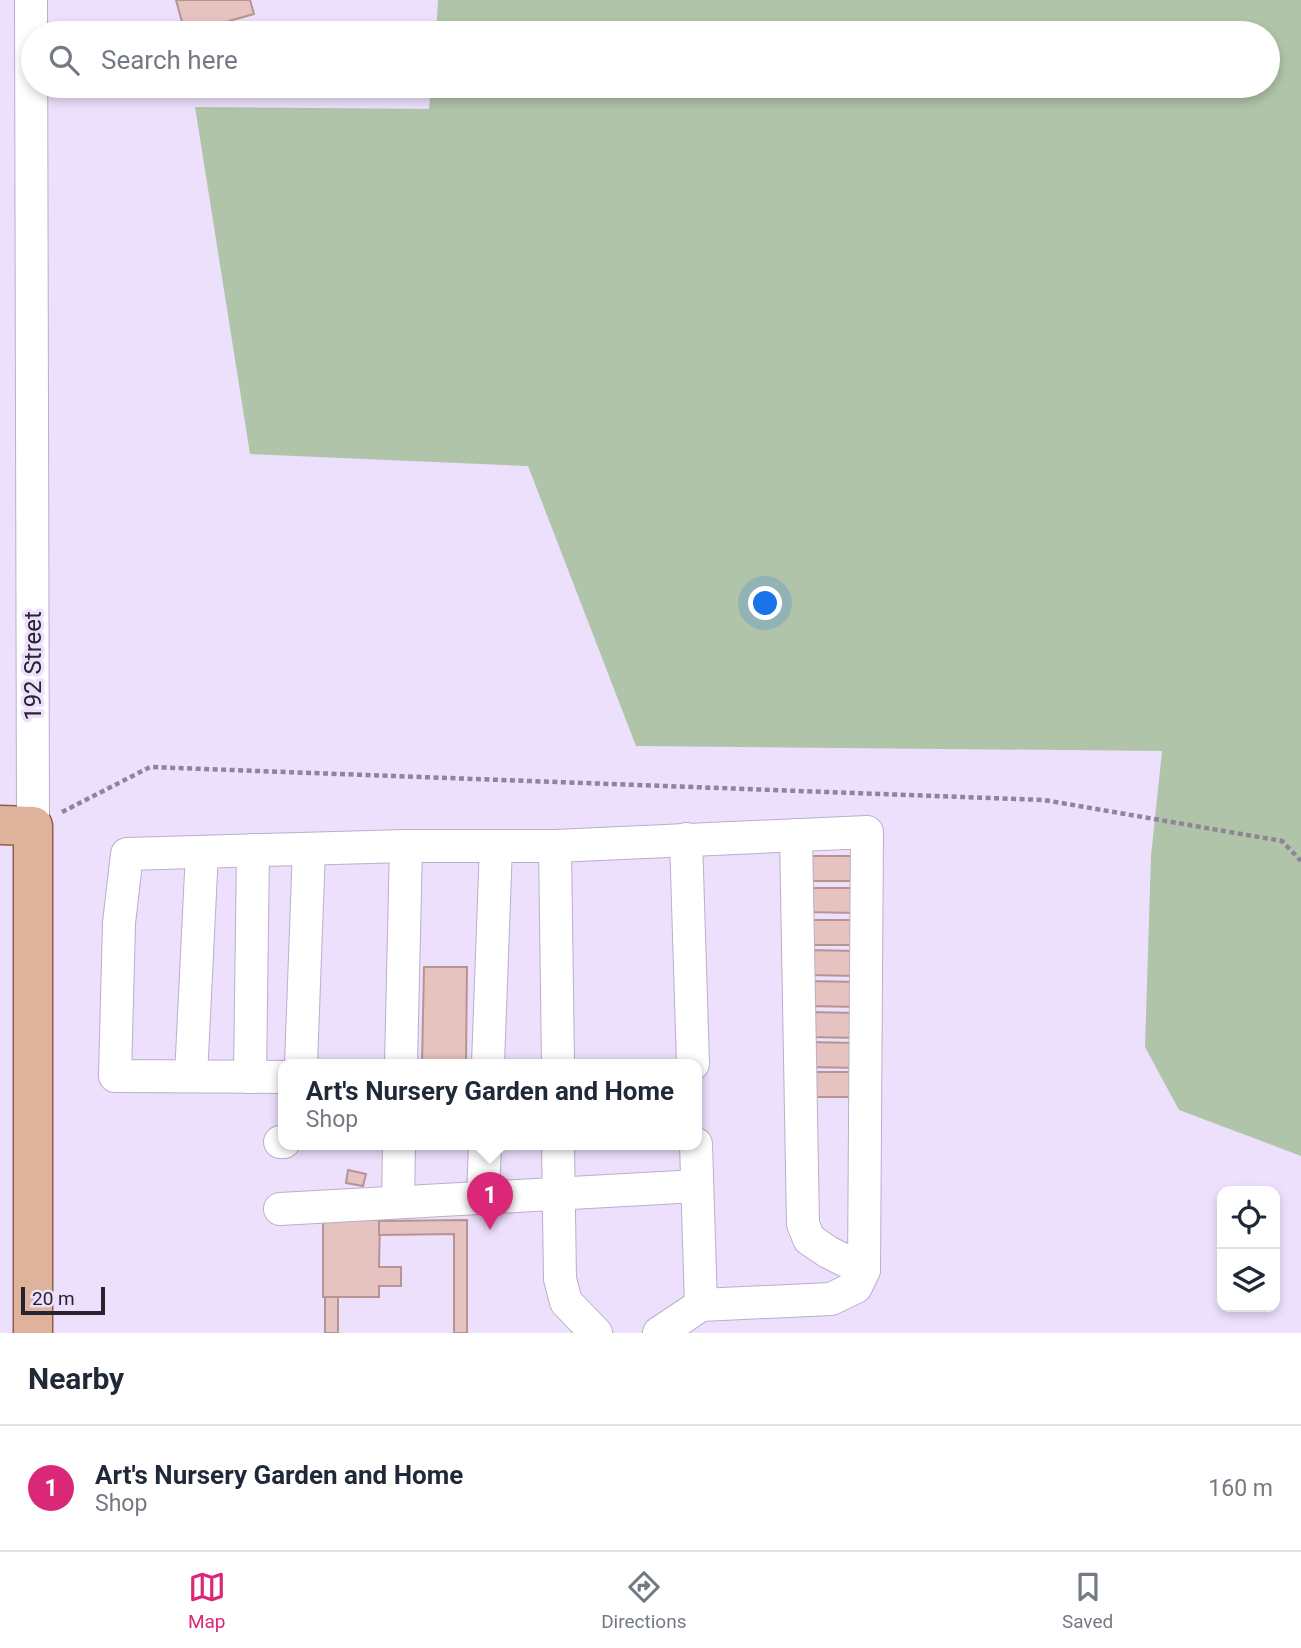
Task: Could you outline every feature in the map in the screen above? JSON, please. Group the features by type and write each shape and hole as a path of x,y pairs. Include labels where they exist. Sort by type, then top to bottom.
{"main road":[{"name":"192 Street","path":"17,826 33,1333"}],"street":[{"name":"192 Street","path":"30,0 30,21"},
{"name":"192 Street","path":"17,826 28,98"},
{"path":"278,1077 115,1076 119,923 127,854 406,846 555,846 867,832 864,1270 856,1287 831,1299 701,1305 659,1333"},
{"path":"796,835 803,1224 809,1239 864,1270"},
{"path":"687,839 693,1059"},
{"path":"401,1059 406,846"},
{"path":"488,1059 496,846"},
{"path":"555,846 558,1059"},
{"path":"301,1059 309,849"},
{"path":"250,1077 253,850"},
{"path":"191,1076 202,852"},
{"path":"398,1202 400,1150"},
{"path":"483,1198 485,1150"},
{"path":"558,1150 560,1279 566,1302 596,1333"},
{"path":"696,1150 701,1305"},
{"path":"280,1209 697,1186"}],"path":[{"path":"17,826 150,767 1044,800 1282,841 1301,862"}],"green space":[{"path":"438,0 1301,0 1301,1156 1179,1110 1145,1047 1151,856 1162,751 636,746 528,466 250,454 195,107 429,109 430,98 1280,98 1280,21 437,21"}],"building":[{"path":"176,0 250,0 254,14 229,21 182,21"},
{"path":"807,856 857,856 857,881 807,881"},
{"path":"806,888 856,888 856,913 806,912"},
{"path":"807,920 857,920 856,945 806,945"},
{"path":"807,950 858,951 857,976 807,975"},
{"path":"424,967 467,967 466,1059 422,1059"},
{"path":"808,981 858,982 858,1007 808,1006"},
{"path":"809,1012 859,1013 859,1038 809,1037"},
{"path":"808,1042 858,1043 858,1068 808,1067"},
{"path":"808,1072 858,1072 858,1097 807,1097"},
{"path":"348,1170 366,1174 363,1186 346,1183"},
{"path":"323,1220 380,1220 379,1267 401,1267 401,1286 379,1286 379,1297 323,1297"},
{"path":"467,1220 467,1333 454,1333 454,1234 379,1235 379,1221"},
{"path":"325,1297 338,1297 338,1333 325,1333"}],"place":[{"name":"Art's Nursery Garden and Home","path":"490,1230"}]}
